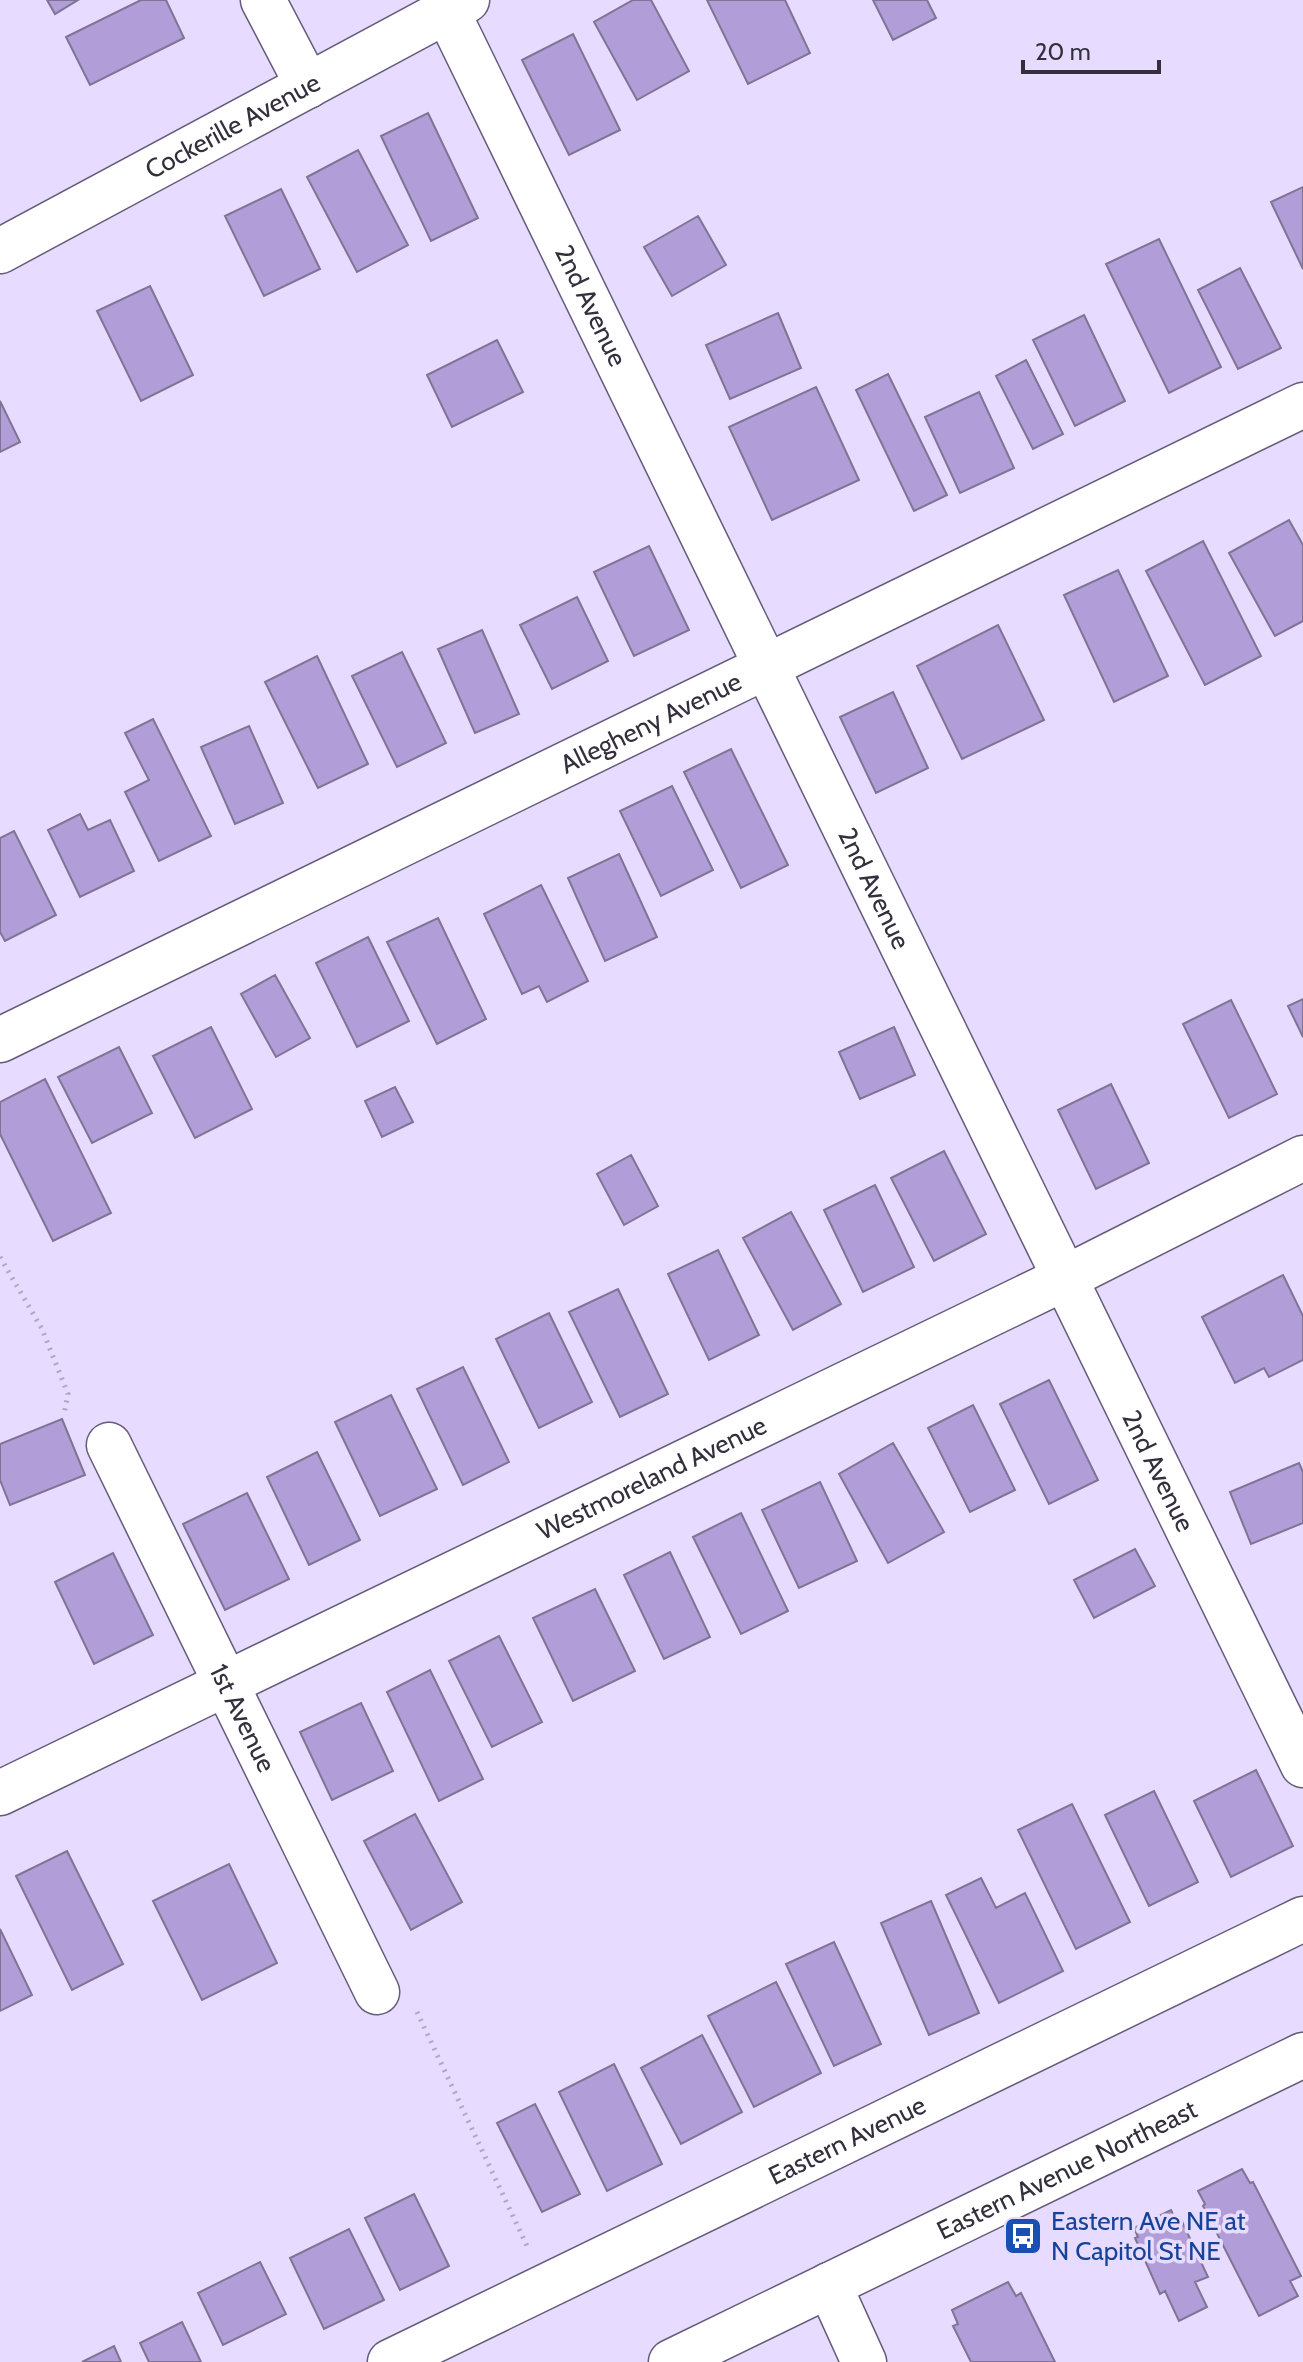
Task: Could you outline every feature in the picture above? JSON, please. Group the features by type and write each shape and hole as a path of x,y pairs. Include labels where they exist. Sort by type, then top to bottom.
{"street":[{"path":"263,0 308,86"},
{"name":"Cockerille Avenue","path":"0,251 457,5"},
{"name":"2nd Avenue","path":"457,5 767,666 1063,1279 1303,1765"},
{"name":"Allegheny Avenue","path":"0,1040 1303,405"},
{"name":"Westmoreland Avenue","path":"0,1793 1063,1279 1303,1158"},
{"name":"1st Avenue","path":"109,1445 377,1992"},
{"name":"Eastern Avenue","path":"390,2362 1303,1919"},
{"name":"Eastern Avenue Northeast","path":"671,2362 1303,2055"},
{"path":"829,2285 864,2362"}],"path":[{"path":"0,1257 42,1329 68,1394 64,1414"},
{"path":"377,1992 402,1980 546,2287"}],"building":[{"path":"47,0 78,0 55,14"},
{"path":"141,0 166,0 184,38 90,85 66,37"},
{"path":"633,0 651,0 689,71 637,100 594,22"},
{"path":"707,0 785,0 810,53 748,84"},
{"path":"873,0 927,0 936,18 893,40"},
{"path":"573,34 620,130 569,155 522,60"},
{"path":"428,113 478,218 431,241 381,136"},
{"path":"358,150 408,245 357,272 307,177"},
{"path":"1303,187 1303,269 1271,202"},
{"path":"281,189 320,269 264,296 225,216"},
{"path":"698,216 726,265 672,296 644,247"},
{"path":"1159,239 1221,367 1169,393 1106,264"},
{"path":"1240,268 1281,348 1238,369 1198,290"},
{"path":"150,286 193,375 141,401 97,311"},
{"path":"778,313 801,368 730,399 706,345"},
{"path":"1084,315 1125,401 1075,426 1033,340"},
{"path":"497,340 523,392 452,427 427,375"},
{"path":"1026,360 1063,434 1033,449 996,376"},
{"path":"888,374 947,495 914,511 856,390"},
{"path":"816,387 859,480 772,520 729,427"},
{"path":"979,392 1014,468 960,493 925,417"},
{"path":"0,401 20,442 0,452"},
{"path":"1289,520 1303,545 1303,621 1275,636 1229,553"},
{"path":"1203,541 1261,656 1205,685 1146,571"},
{"path":"649,546 689,630 634,656 594,572"},
{"path":"1118,570 1168,676 1114,702 1064,595"},
{"path":"577,597 608,661 552,689 520,625"},
{"path":"998,625 1044,720 962,759 917,666"},
{"path":"482,630 519,714 475,733 438,649"},
{"path":"402,652 446,743 397,767 352,676"},
{"path":"317,656 368,764 318,788 265,682"},
{"path":"893,692 928,768 876,793 840,717"},
{"path":"153,719 211,836 159,861 125,792 149,780 125,733"},
{"path":"249,726 283,803 235,824 201,747"},
{"path":"731,749 788,865 741,888 684,772"},
{"path":"672,786 713,870 661,896 620,811"},
{"path":"80,814 88,830 110,820 134,871 80,897 48,830"},
{"path":"14,831 56,915 5,941 0,932 0,838"},
{"path":"619,854 657,937 605,961 568,878"},
{"path":"541,885 588,981 547,1002 539,986 522,994 484,914"},
{"path":"438,918 486,1019 437,1044 387,942"},
{"path":"368,937 409,1021 357,1047 316,963"},
{"path":"275,975 310,1038 276,1057 241,994"},
{"path":"1303,999 1303,1037 1288,1006"},
{"path":"1231,1000 1277,1094 1229,1118 1183,1024"},
{"path":"211,1027 252,1109 195,1138 153,1056"},
{"path":"894,1027 915,1075 860,1099 839,1052"},
{"path":"119,1047 152,1113 92,1143 58,1077"},
{"path":"45,1079 111,1213 53,1241 0,1134 0,1102"},
{"path":"1111,1084 1149,1163 1096,1189 1058,1110"},
{"path":"395,1087 413,1122 382,1137 365,1101"},
{"path":"944,1151 986,1234 934,1261 891,1178"},
{"path":"631,1155 658,1206 624,1225 597,1174"},
{"path":"875,1185 914,1267 863,1292 824,1210"},
{"path":"791,1212 841,1304 793,1330 743,1238"},
{"path":"718,1250 759,1335 709,1360 668,1274"},
{"path":"1283,1275 1303,1316 1303,1360 1269,1377 1264,1368 1235,1383 1202,1317"},
{"path":"618,1289 668,1394 620,1417 569,1312"},
{"path":"549,1313 592,1402 539,1428 496,1339"},
{"path":"463,1367 509,1462 463,1485 417,1389"},
{"path":"1049,1380 1098,1480 1049,1504 1000,1404"},
{"path":"391,1395 437,1489 380,1516 335,1422"},
{"path":"973,1405 1015,1490 970,1512 928,1428"},
{"path":"62,1419 85,1475 10,1505 0,1480 0,1444"},
{"path":"893,1443 944,1532 888,1563 839,1474"},
{"path":"317,1452 360,1540 309,1565 267,1477"},
{"path":"1299,1463 1303,1472 1303,1523 1251,1544 1230,1492"},
{"path":"820,1482 857,1561 799,1588 762,1510"},
{"path":"247,1493 289,1579 225,1610 183,1524"},
{"path":"741,1513 788,1611 741,1634 693,1537"},
{"path":"1135,1549 1155,1586 1094,1618 1074,1580"},
{"path":"670,1552 710,1637 664,1659 624,1575"},
{"path":"113,1553 153,1635 94,1664 55,1582"},
{"path":"595,1589 635,1671 573,1701 533,1618"},
{"path":"499,1636 542,1722 492,1747 449,1661"},
{"path":"430,1670 483,1779 439,1801 387,1692"},
{"path":"361,1703 393,1771 332,1800 300,1732"},
{"path":"1256,1770 1293,1846 1231,1877 1194,1801"},
{"path":"1154,1791 1198,1882 1149,1906 1105,1815"},
{"path":"1072,1804 1130,1922 1076,1949 1018,1830"},
{"path":"415,1814 462,1902 411,1930 364,1841"},
{"path":"67,1851 123,1964 72,1990 16,1876"},
{"path":"229,1864 277,1963 202,2000 153,1901"},
{"path":"981,1878 996,1908 1025,1893 1063,1971 999,2003 946,1895"},
{"path":"931,1901 979,2013 929,2035 881,1923"},
{"path":"0,1929 32,1995 0,2011"},
{"path":"834,1942 881,2044 834,2066 786,1964"},
{"path":"776,1982 821,2073 754,2107 708,2016"},
{"path":"702,2035 742,2112 681,2144 641,2068"},
{"path":"614,2064 662,2164 607,2191 559,2092"},
{"path":"535,2104 580,2194 542,2212 497,2123"},
{"path":"1242,2169 1250,2183 1253,2182 1301,2276 1290,2281 1298,2296 1259,2316 1198,2191"},
{"path":"414,2194 449,2266 400,2290 365,2218"},
{"path":"1171,2210 1175,2219 1180,2217 1208,2277 1195,2282 1207,2307 1179,2321 1165,2291 1160,2294 1135,2238 1138,2237 1134,2228"},
{"path":"349,2229 384,2300 324,2329 290,2258"},
{"path":"260,2262 286,2314 223,2345 198,2293"},
{"path":"1008,2282 1016,2296 1021,2293 1055,2362 971,2362 953,2326 958,2324 952,2310"},
{"path":"182,2322 201,2362 149,2362 140,2343"},
{"path":"114,2346 121,2362 82,2362"}],"place":[{"name":"Eastern Ave NE at N Capitol St NE","path":"1023,2236"}]}
